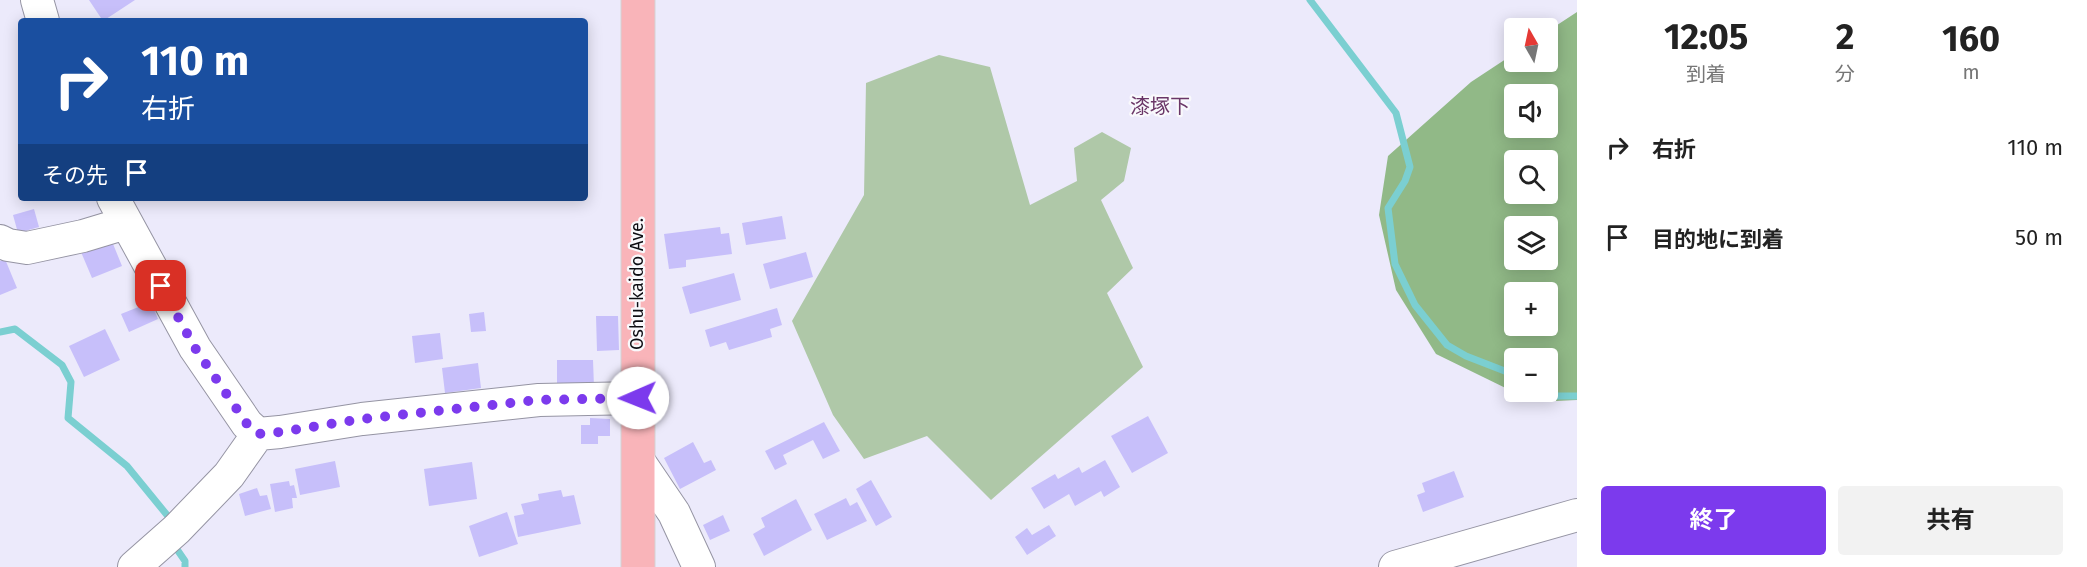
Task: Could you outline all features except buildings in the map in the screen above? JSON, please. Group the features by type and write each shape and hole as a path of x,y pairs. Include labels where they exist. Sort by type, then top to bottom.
{"highway":[{"name":"Oshu-kaido Ave.","path":"638,0 638,567"}],"street":[{"path":"37,0 42,18"},
{"path":"0,241 8,245 27,248 82,236 120,211 195,348 247,424 258,434 362,419 538,400 638,398"},
{"path":"134,567 177,529 228,475 258,434"},
{"path":"638,460 674,513 699,567"},
{"path":"1395,567 1577,514"}],"green space":[{"path":"1577,12 1577,400 1558,401 1558,348 1504,348 1504,387 1436,354 1396,290 1379,215 1388,156 1471,82 1504,60 1504,72 1558,72 1558,24"},
{"path":"939,55 990,67 1030,205 1077,181 1074,148 1102,132 1131,148 1124,181 1101,200 1133,268 1107,293 1143,367 991,500 927,436 864,459 833,415 792,321 864,195 866,83"}],"waterway":[{"path":"1310,0 1396,113 1410,167 1405,181 1388,208 1395,264 1415,305 1447,345 1466,356 1504,371"},
{"path":"0,332 15,329 62,365 71,382 68,418 127,466 167,515"},
{"path":"1558,396 1577,396"},
{"path":"174,545 185,561 185,567"}],"district":[{"name":"漆塚下","path":"1160,106"}],"route":[{"path":"161,286 195,348 247,424 258,434 362,419 538,400 638,398"}]}
